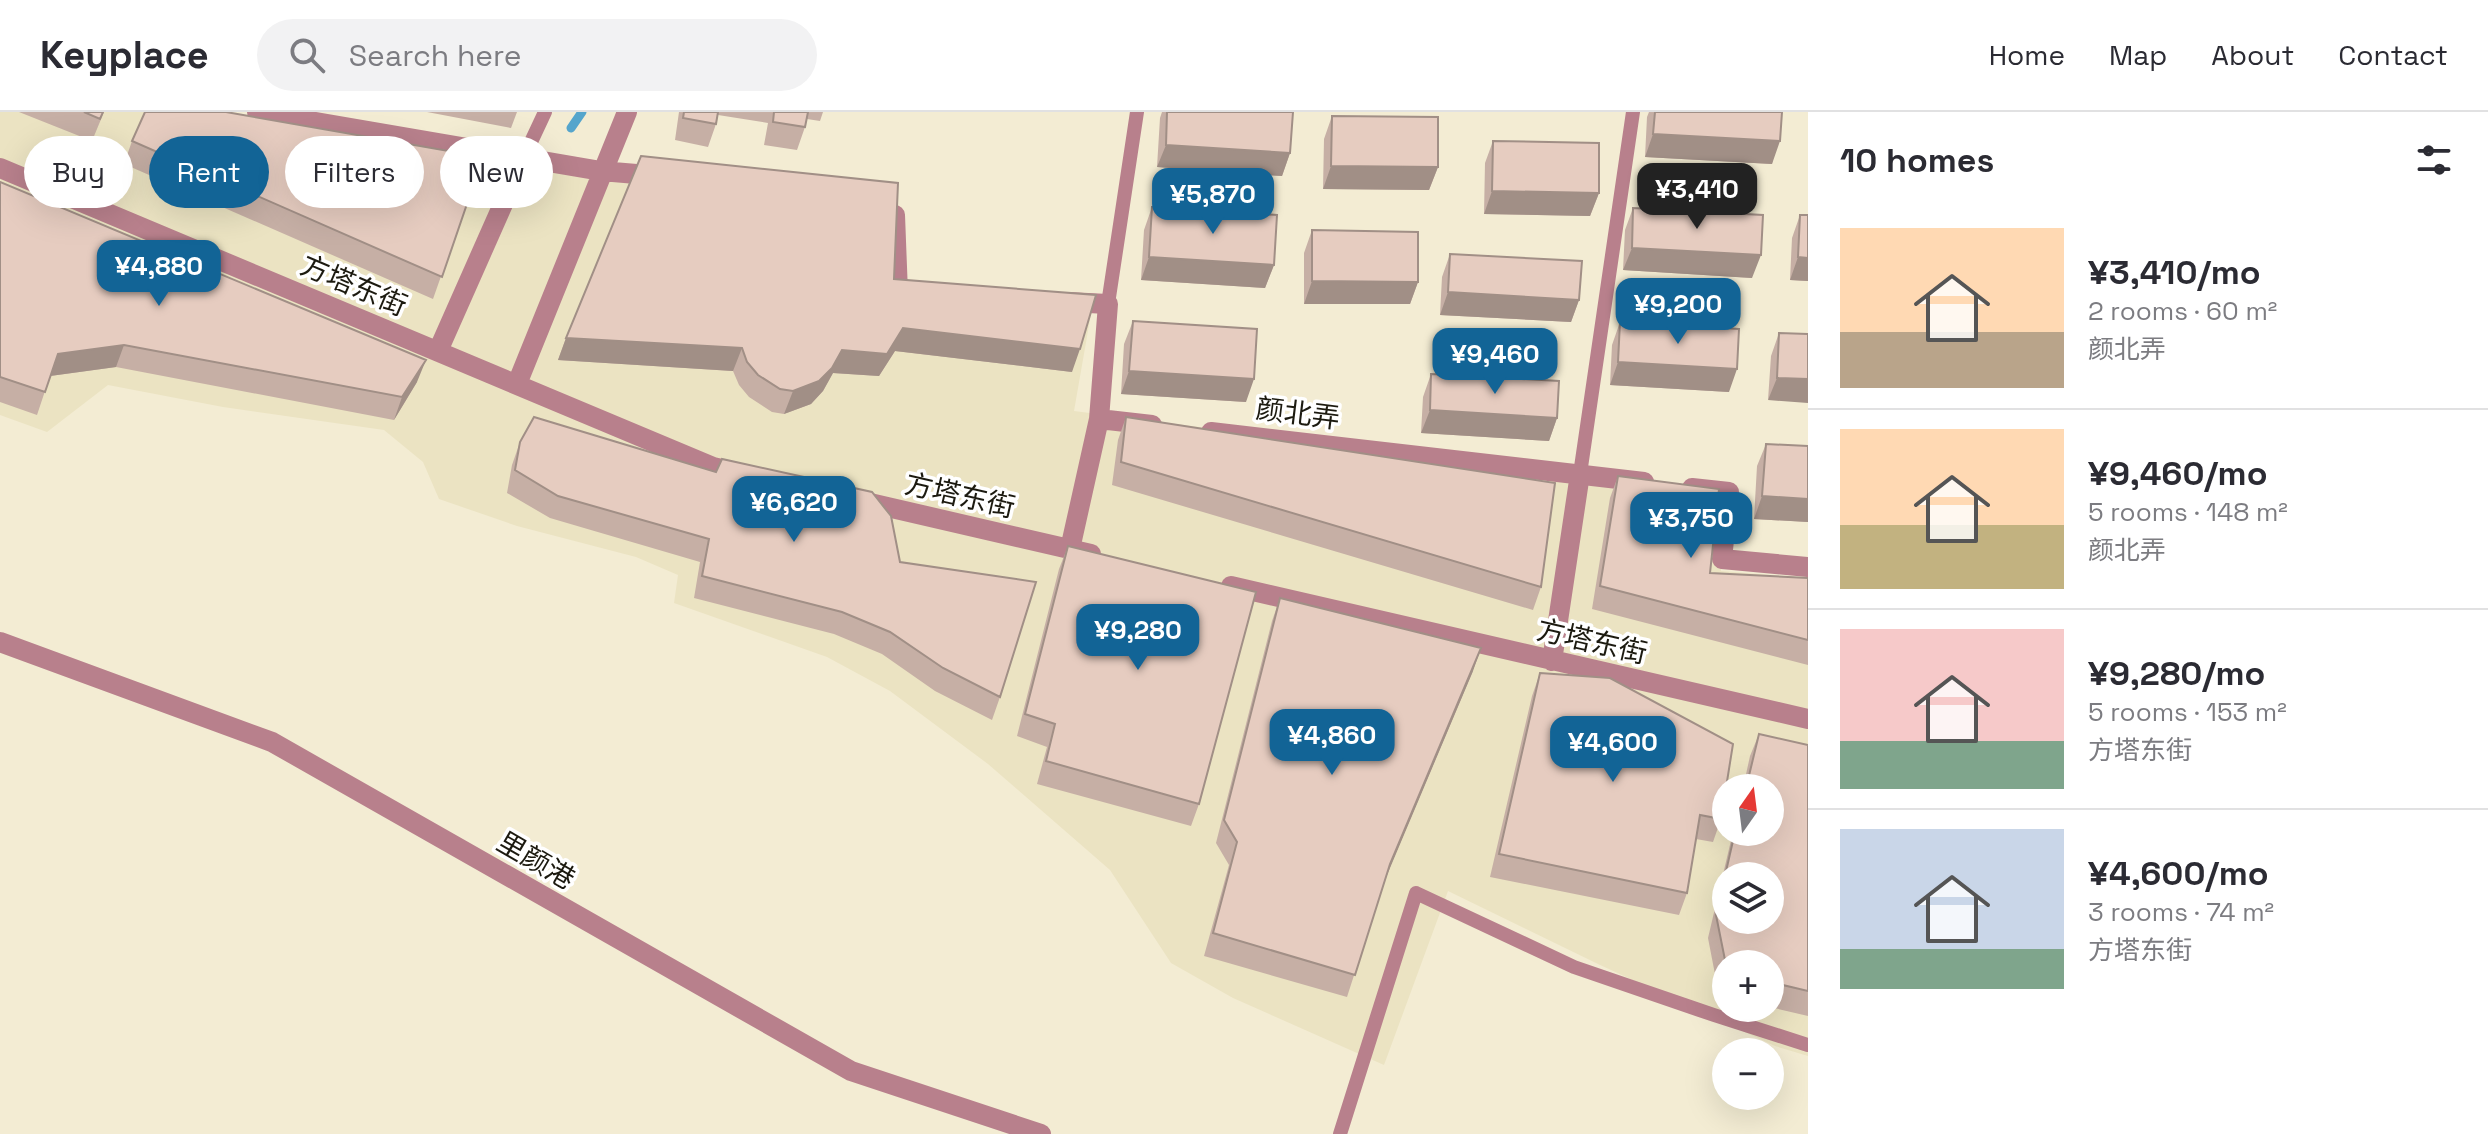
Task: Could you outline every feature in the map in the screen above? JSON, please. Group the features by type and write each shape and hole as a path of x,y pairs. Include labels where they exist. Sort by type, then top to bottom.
{"street":[{"path":"257,112 440,144"},
{"path":"517,384 627,112"},
{"path":"553,164 678,177"},
{"name":"方塔东街","path":"0,168 713,467 760,478"},
{"path":"894,194 898,293 928,294"},
{"path":"438,351 501,208"},
{"path":"1048,301 1108,304 1099,419 1070,549"},
{"name":"颜北弄","path":"1099,419 1729,492 1722,559 1808,567"},
{"path":"1552,661 1580,474"},
{"name":"方塔东街","path":"837,496 1116,560"},
{"name":"方塔东街","path":"1208,581 1808,719"},
{"name":"里颜港","path":"0,642 272,742 851,1071 1041,1134"}],"lane":[{"path":"534,136 545,112"},
{"path":"1108,304 1137,112"},
{"path":"1580,474 1633,112"},
{"path":"1340,1134 1416,893 1574,967 1808,1045"}],"shaded area":[{"path":"0,112 217,112 405,136 285,136 285,208 424,208 424,138 440,140 440,208 553,208 553,155 891,198 892,297 1092,308 1074,411 1724,494 1721,571 1808,578 1808,1056 1784,1049 1784,1038 1758,1038 1723,1022 1784,1022 1784,950 1712,950 1712,1017 1448,891 1384,1065 1233,998 1171,963 1110,870 988,764 890,691 827,657 674,603 678,575 636,557 517,526 439,499 423,462 384,430 223,407 108,385 47,432 0,415"}],"building":[{"path":"84,112 103,112 100,119"},
{"path":"145,112 226,112 363,136 285,136 285,208 424,208 424,147 440,149 440,208 466,208 442,277 269,201 269,136 149,136 149,148 133,139"},
{"path":"684,112 718,112 716,124 683,118"},
{"path":"774,112 808,112 805,127 773,122"},
{"path":"1167,112 1293,112 1290,153 1166,145"},
{"path":"1655,112 1782,112 1780,141 1653,134"},
{"path":"1332,116 1438,117 1438,167 1331,166"},
{"path":"1493,141 1599,143 1599,193 1492,191"},
{"path":"641,156 898,183 894,279 1096,295 1080,349 903,328 887,354 842,350 832,368 819,381 793,391 780,389 758,375 747,362 742,348 566,338"},
{"path":"0,182 24,192 24,208 62,208 426,360 402,397 124,345 58,354 45,392 0,377"},
{"path":"1152,207 1277,215 1274,265 1149,257"},
{"path":"1633,208 1763,215 1761,255 1632,248"},
{"path":"1800,215 1808,215 1808,258 1798,257"},
{"path":"1312,230 1418,232 1418,282 1312,281"},
{"path":"1450,254 1582,261 1579,300 1448,292"},
{"path":"1133,321 1257,329 1254,379 1129,371"},
{"path":"1620,322 1739,329 1737,369 1618,362"},
{"path":"1779,333 1808,334 1808,379 1777,378"},
{"path":"1431,374 1559,381 1557,418 1430,410"},
{"path":"534,417 716,472 722,459 872,492 891,516 900,562 1036,582 1000,697 943,668 890,632 842,612 702,576 709,539 558,496 515,470 520,442"},
{"path":"1126,417 1555,483 1541,587 1121,462"},
{"path":"1766,444 1808,446 1808,499 1762,496"},
{"path":"1618,476 1719,489 1710,573 1808,578 1808,640 1600,586"},
{"path":"1068,546 1256,592 1199,804 1046,761 1055,724 1025,714"},
{"path":"1280,598 1481,648 1390,864 1355,975 1213,933 1237,842 1224,820"},
{"path":"1540,673 1610,678 1733,744 1728,774 1712,774 1712,817 1700,815 1687,893 1499,854"},
{"path":"1759,734 1808,745 1808,991 1784,985 1784,950 1723,950 1720,934 1784,934 1784,862 1728,862 1732,846 1784,846 1784,774 1749,774"}],"waterway":[{"path":"571,128 582,112"}]}
